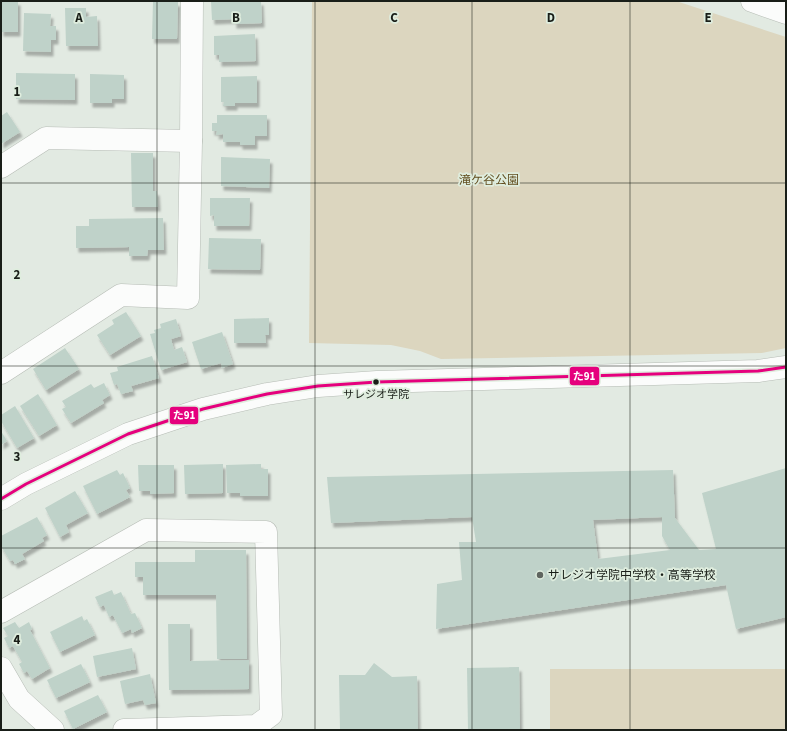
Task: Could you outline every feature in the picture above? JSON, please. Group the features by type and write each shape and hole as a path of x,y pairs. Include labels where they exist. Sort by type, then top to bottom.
{"street":[{"path":"1,374 121,296 188,298 192,1"},
{"path":"752,1 786,13"},
{"path":"1,167 46,138 191,141"},
{"path":"1,499 26,484 128,434 203,409 266,394 318,386 377,382 758,371 786,367"},
{"path":"1,612 146,530 266,532 271,715 256,726 124,730"},
{"path":"1,668 19,699 53,730"}],"green space":[{"name":"滝ケ谷公園","path":"312,1 676,1 786,37 786,348 762,353 441,359 420,351 391,345 309,343"},
{"path":"550,669 786,669 786,730 550,730"}],"building":[{"path":"1,1 18,1 18,32 1,32"},
{"path":"153,1 178,2 177,39 152,39"},
{"path":"211,1 261,1 262,23 234,24 234,19 212,20"},
{"path":"65,8 86,8 86,17 97,16 98,46 66,46"},
{"path":"24,13 51,14 50,26 56,26 56,40 51,40 51,52 23,51"},
{"path":"255,34 256,61 219,62 219,55 214,55 214,36"},
{"path":"16,73 75,74 75,100 16,99"},
{"path":"90,74 124,75 124,99 112,99 112,103 90,103"},
{"path":"257,76 257,103 235,103 235,106 223,106 224,102 221,102 221,77"},
{"path":"7,112 20,132 1,144 1,116"},
{"path":"217,115 267,115 267,136 255,136 255,145 240,145 240,142 223,142 223,134 216,135 217,131 212,131 212,123 217,123"},
{"path":"131,153 153,153 153,191 157,191 158,207 132,207"},
{"path":"221,157 270,159 269,188 221,186"},
{"path":"210,198 250,198 249,226 214,226 214,215 210,216"},
{"path":"163,218 164,250 148,250 147,256 129,256 129,247 76,248 76,226 89,226 89,219"},
{"path":"209,238 261,239 260,270 208,269"},
{"path":"126,312 141,336 110,355 97,335 114,324 112,320"},
{"path":"269,318 269,335 265,335 266,343 234,343 234,319"},
{"path":"176,319 181,336 171,339 174,350 182,347 187,362 161,370 150,334 155,333 154,330 161,328 160,324"},
{"path":"222,332 233,364 222,368 221,363 201,369 192,342"},
{"path":"65,348 79,369 46,390 33,369"},
{"path":"152,356 159,378 131,386 133,391 121,394 117,384 114,385 110,373 118,371 117,367"},
{"path":"104,383 110,395 102,400 104,403 71,423 62,409 66,407 62,401 91,384 94,388"},
{"path":"38,394 57,425 39,436 20,406"},
{"path":"15,406 34,438 17,448 1,421 1,415"},
{"path":"1,431 7,441 1,445"},
{"path":"223,464 223,493 185,494 184,465"},
{"path":"261,464 261,469 268,469 268,496 240,496 240,493 227,493 226,465"},
{"path":"138,465 174,465 174,493 150,494 150,491 139,491"},
{"path":"786,468 786,617 736,629 726,585 436,629 437,584 462,580 459,542 476,542 472,517 331,523 327,477 673,470 675,518 699,550 716,549 702,493","holes":["662,517 662,536 670,550 598,559 593,520"]},
{"path":"117,470 120,475 123,473 130,488 126,490 130,497 97,514 83,486"},
{"path":"75,491 88,513 66,525 69,532 60,537 45,508"},
{"path":"37,517 47,535 42,538 44,541 22,554 25,559 15,564 13,560 10,561 1,546 1,536"},
{"path":"195,550 246,550 247,659 217,659 216,595 143,595 143,577 135,577 135,562 195,562"},
{"path":"112,590 114,595 121,592 131,614 135,613 142,628 132,633 131,629 122,633 113,615 109,617 104,605 100,607 95,597"},
{"path":"82,616 84,621 87,619 95,635 60,652 50,632"},
{"path":"15,622 19,628 29,622 32,629 30,630 50,668 32,679 27,671 24,673 19,664 22,662 13,646 9,648 4,638 8,636 3,628"},
{"path":"168,624 190,624 190,661 249,660 249,689 169,690"},
{"path":"132,648 136,669 97,677 93,656"},
{"path":"374,663 392,677 417,676 418,730 340,730 339,675 365,675"},
{"path":"81,664 90,682 56,698 47,680"},
{"path":"519,667 520,730 468,730 467,668"},
{"path":"150,674 156,703 145,705 143,700 125,704 120,681"},
{"path":"98,695 107,712 73,729 64,711"}],"transit line":[{"name":"た91","path":"1,499 26,484 128,434 203,409 267,394 318,386 377,382 758,371 786,367"}],"place":[{"name":"サレジオ学院","path":"376,382"},
{"name":"サレジオ学院中学校・高等学校","path":"540,575"}]}
